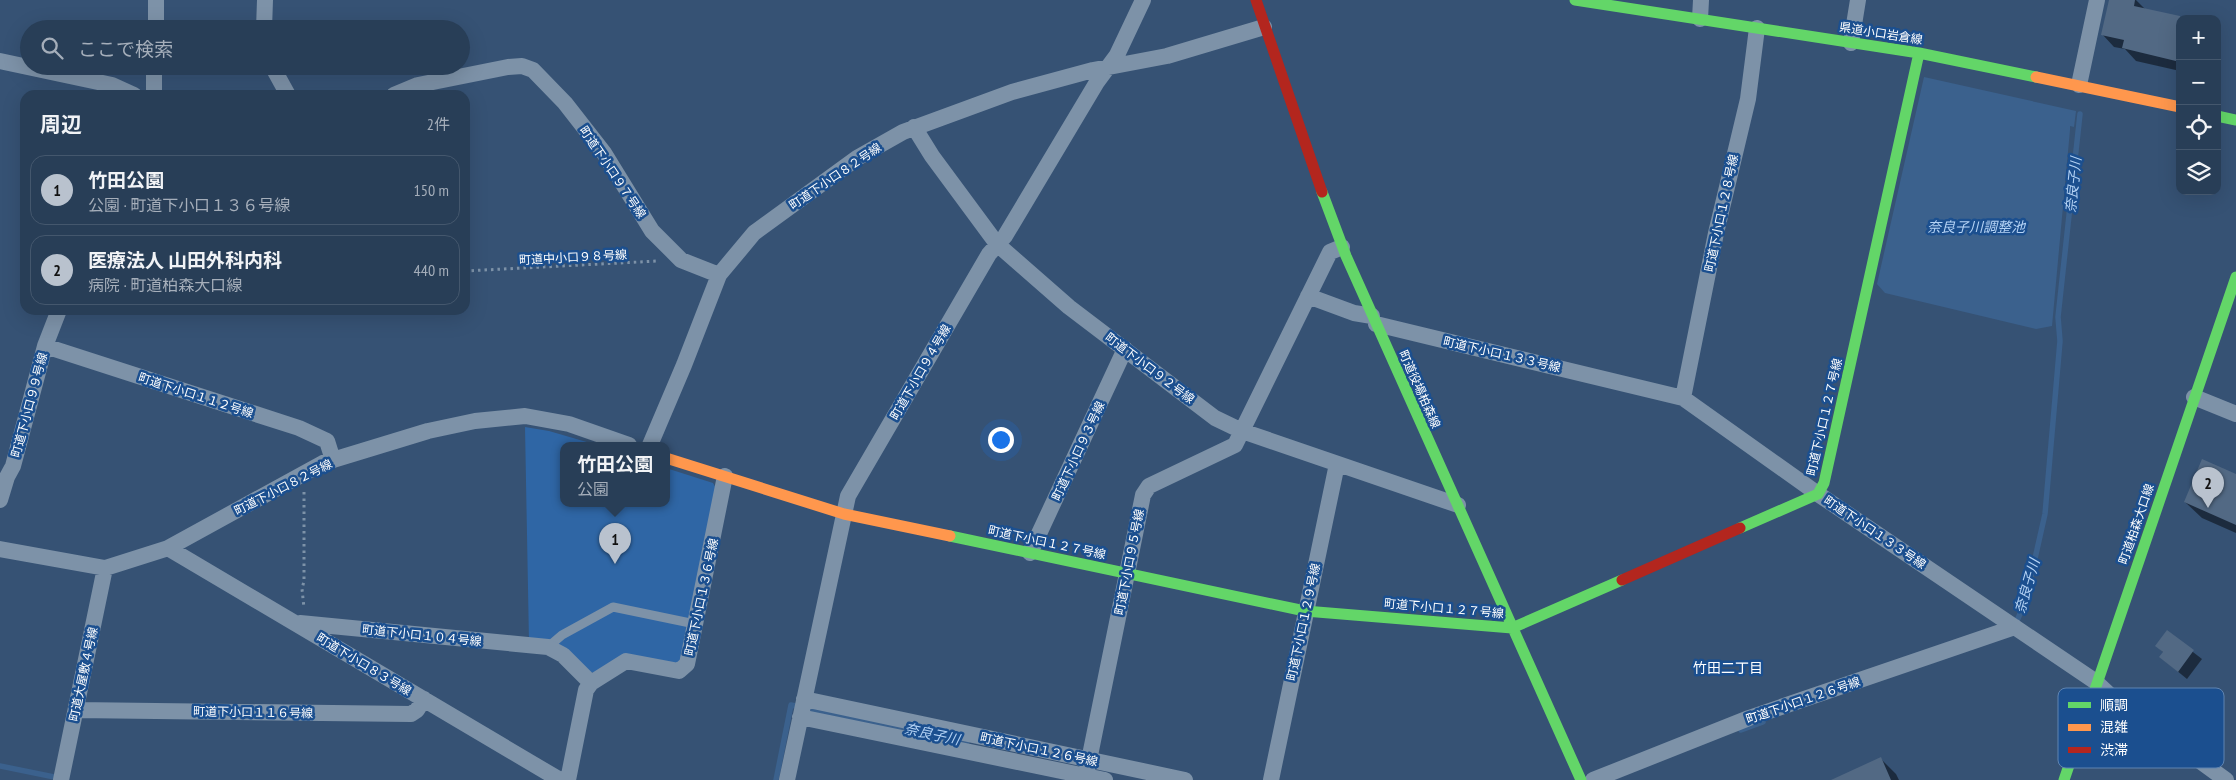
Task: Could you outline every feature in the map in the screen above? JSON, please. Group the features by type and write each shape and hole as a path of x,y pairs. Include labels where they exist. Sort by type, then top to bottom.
{"street":[{"path":"156,0 156,20"},
{"path":"264,20 265,0"},
{"name":"町道下小口９４号線","path":"787,780 848,496 989,254 1005,236 1117,55 1143,0"},
{"name":"町道役場柏森線","path":"1256,0 1342,247 1581,780"},
{"name":"県道小口岩倉線","path":"1575,0 1610,3 1919,53 2176,106"},
{"path":"1700,19 1701,0"},
{"path":"1851,43 1858,0"},
{"path":"2079,85 2097,0"},
{"name":"町道下小口８２号線","path":"651,442 719,275 754,233 857,158 914,127 1012,92 1109,67 1167,56 1264,27"},
{"name":"町道下小口１２８号線","path":"1683,398 1716,233 1748,98 1757,28"},
{"name":"町道下小口１２７号線","path":"670,459 844,514 1305,611 1512,628 1818,494 1824,483 1919,53"},
{"path":"0,61 20,65"},
{"name":"町道下小口９７号線","path":"470,75 508,67 522,66 533,70 565,102 604,154 652,231 681,260 719,275"},
{"path":"65,75 112,85 123,90"},
{"path":"154,75 154,90"},
{"path":"277,75 285,90"},
{"name":"町道下小口９７号線","path":"406,90 418,85 468,75"},
{"path":"2221,117 2236,120"},
{"name":"町道下小口９２号線","path":"914,127 932,156 997,244 1070,307 1215,418 1242,431 1458,505"},
{"name":"町道下小口９５号線","path":"1085,778 1143,495 1149,486 1235,445 1330,252 1342,247"},
{"name":"町道柏森大口線","path":"2094,688 2236,277"},
{"name":"町道下小口１３３号線","path":"1308,296 1374,320 1683,398 1818,494 2096,682 2102,688"},
{"name":"町道下小口９９号線","path":"0,500 7,477 13,466 45,346 57,315"},
{"name":"町道下小口１１２号線","path":"45,346 299,428 327,441 333,460"},
{"name":"町道下小口９３号線","path":"1030,553 1125,349"},
{"path":"2194,397 2236,414"},
{"name":"町道下小口８２号線","path":"0,550 105,568 168,548 323,463 428,431 475,421 525,416 568,424 620,442"},
{"name":"町道下小口１２９号線","path":"1271,780 1337,464"},
{"name":"町道下小口１３６号線","path":"591,683 626,661 678,671 687,664 726,476"},
{"name":"町道下小口８３号線","path":"168,548 300,623 560,780"},
{"name":"町道大屋敷４号線","path":"62,780 105,568"},
{"name":"町道下小口１０４号線","path":"300,623 548,647"},
{"name":"町道下小口１２６号線","path":"1593,780 1749,718 2015,627"},
{"path":"548,647 563,656 591,683 586,690 568,780"},
{"name":"町道下小口１１６号線","path":"76,710 411,714 417,710 424,699"},
{"name":"町道下小口１２６号線","path":"804,699 1185,780"},
{"path":"800,716 1085,778 1105,780"},
{"name":"町道柏森大口線","path":"2064,780 2068,768"},
{"name":"町道下小口１３３号線","path":"2209,768 2226,780"},
{"path":"2232,780 2236,774"}],"lane":[{"path":"548,647 562,635 613,607 695,624"}],"path":[{"name":"町道中小口９８号線","path":"470,271 681,260"},
{"path":"300,623 304,581 304,474"}],"shaded area":[{"path":"525,427 549,431 587,442 560,442 560,507 670,507 670,469 713,483 717,490 681,661 673,665 625,656 598,673 585,672 529,642"}],"water":[{"name":"奈良子川調整池","path":"1924,77 2076,111 2074,127 2070,126 2052,326 2036,329 1885,293 1877,284"}],"building":[{"path":"2109,0 2135,0 2134,6 2176,15 2176,61 2122,48 2124,40 2101,35"},
{"path":"2202,459 2236,474 2236,525 2184,502"},
{"path":"2167,630 2194,650 2178,672 2159,657 2163,652 2155,646"},
{"path":"1881,757 1891,780 1831,780"}],"waterway":[{"name":"奈良子川","path":"2015,625 2025,603 2045,514 2060,341 2058,317 2080,114"},
{"name":"奈良子川","path":"776,780 791,705 967,742"},
{"name":"奈良子川","path":"1741,730 1763,722"},
{"name":"奈良子川","path":"0,766 59,778"}],"traffic: fast":[{"path":"1575,0 1919,53 2036,77"},
{"path":"1740,528 1818,494 1824,483 1919,53"},
{"path":"2221,117 2236,120"},
{"path":"1322,192 1346,256 1581,780"},
{"path":"2095,688 2236,277"},
{"path":"950,536 1305,611 1512,628 1622,580"},
{"path":"2064,780 2068,768"}],"traffic: slow":[{"path":"2036,77 2176,106"},
{"path":"670,459 844,514 950,536"}],"traffic: jam":[{"path":"1256,0 1322,192"},
{"path":"1622,580 1740,528"}],"place":[{"name":"医療法人 山田外科内科","path":"2208,508"},
{"name":"竹田公園","path":"615,564"}],"district":[{"name":"竹田二丁目","path":"1728,668"}]}
